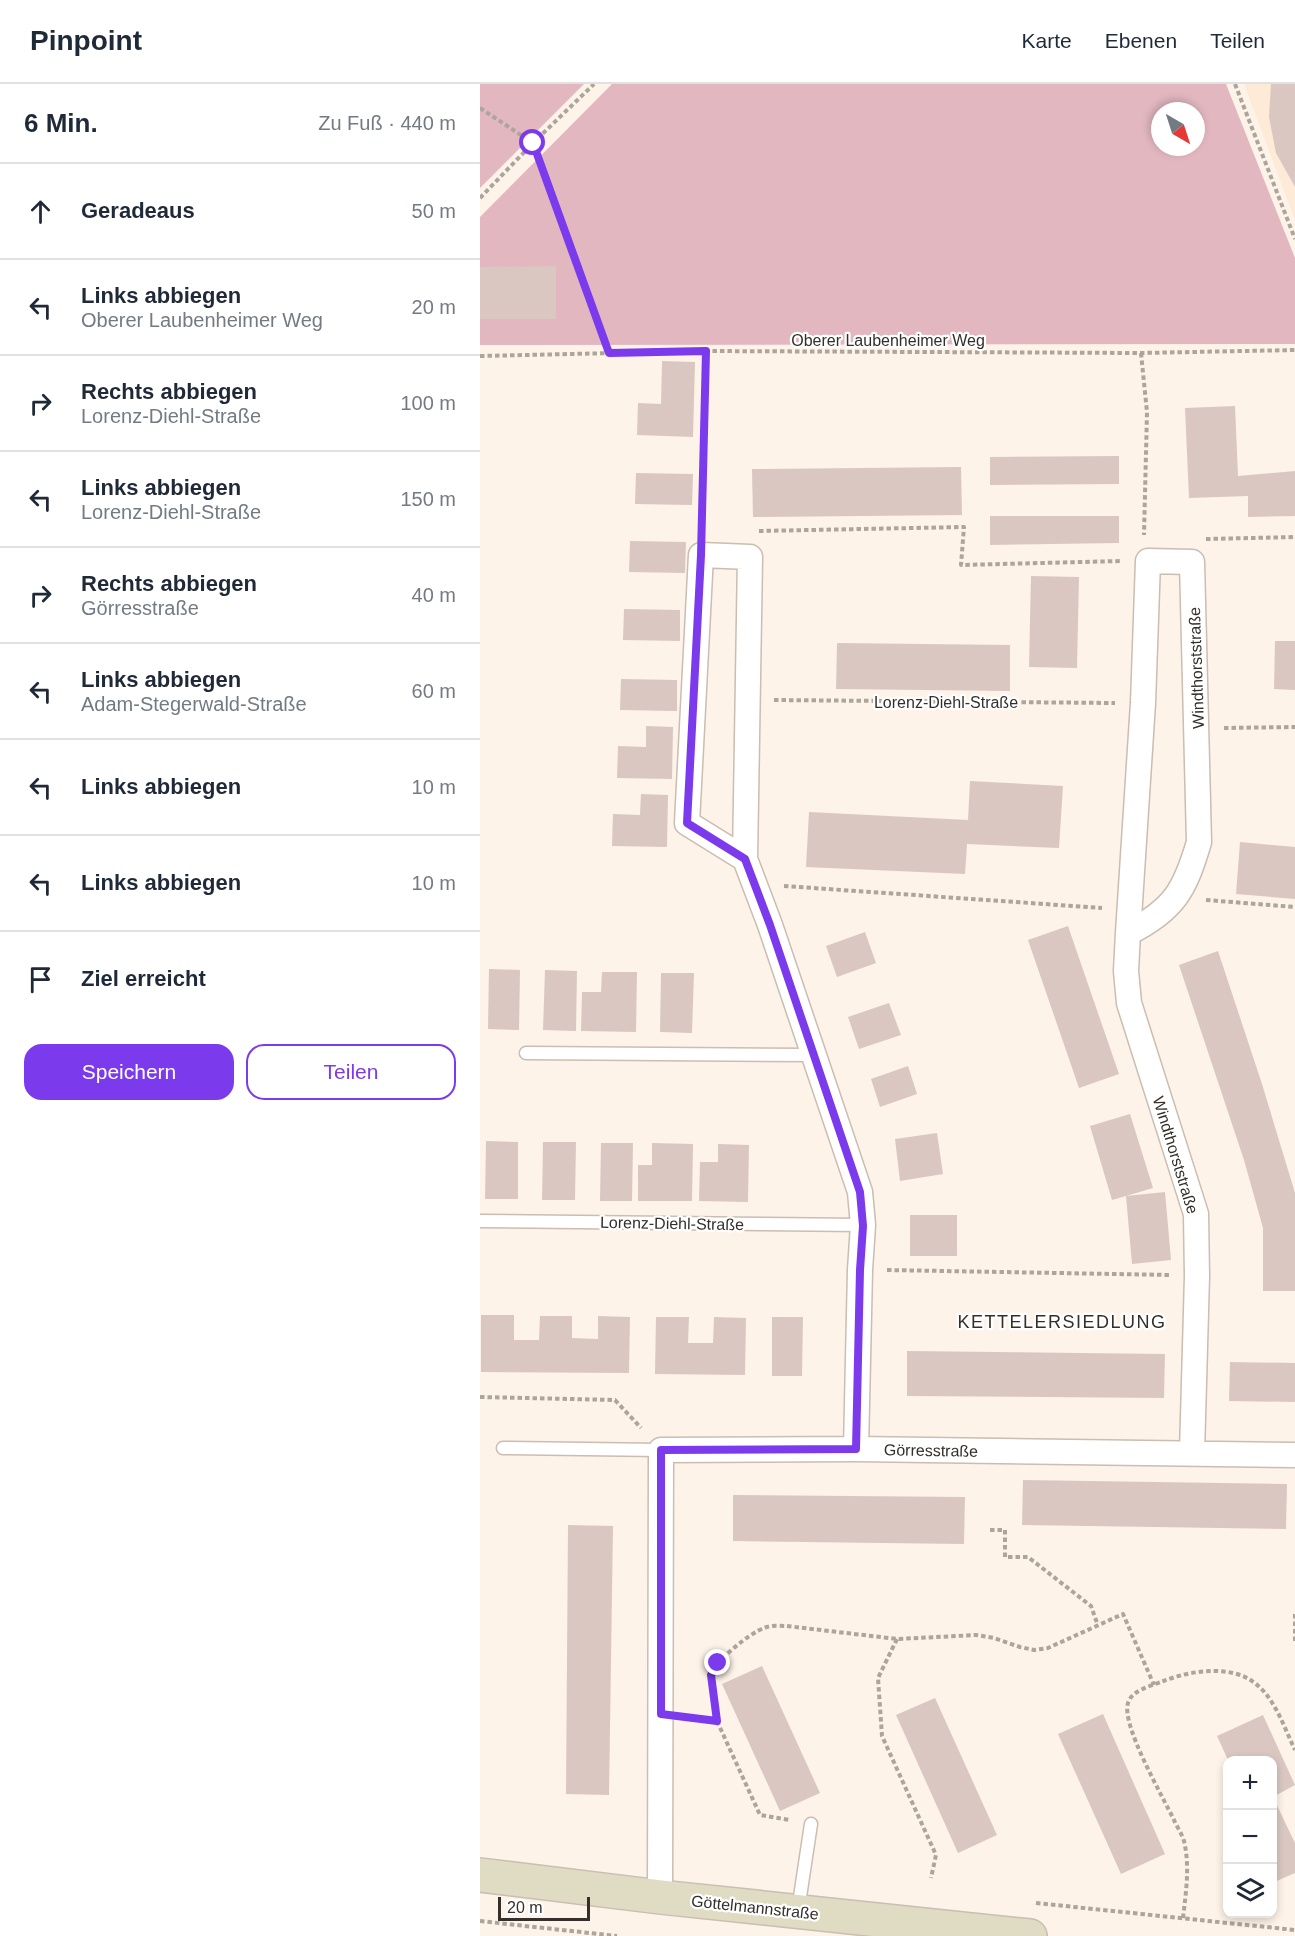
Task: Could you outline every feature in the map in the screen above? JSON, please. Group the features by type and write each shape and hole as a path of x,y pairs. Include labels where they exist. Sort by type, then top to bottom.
{"street":[{"path":"745,859 687,823 701,555 750,557 745,859 860,1192 863,1226 856,1449"},
{"name":"Windthorststraße","path":"1129,922 1148,923 1176,897 1190,873 1199,842 1192,562 1148,561 1143,703 1129,922 1126,971 1129,1003 1196,1214 1197,1276 1192,1453"},
{"name":"Görresstraße","path":"661,1450 856,1449 1295,1455"},
{"path":"660,1897 661,1450"},
{"name":"Göttelmannstraße","path":"480,1875 660,1897 1030,1936"}],"lane":[{"path":"526,1053 814,1055"},
{"name":"Lorenz-Diehl-Straße","path":"480,1221 863,1226"},
{"path":"503,1448 661,1450"},
{"path":"798,1911 812,1824"}],"path":[{"path":"480,198 594,84"},
{"path":"1235,84 1295,239"},
{"path":"480,108 533,143 609,353"},
{"name":"Oberer Laubenheimer Weg","path":"480,356 706,351 1141,353 1295,350"},
{"path":"701,555 706,351"},
{"path":"749,531 964,527 961,564 1148,561 1144,540 1147,412 1141,353"},
{"path":"1202,539 1295,537"},
{"name":"Lorenz-Diehl-Straße","path":"749,700 1143,703"},
{"path":"1197,728 1295,727"},
{"path":"755,884 1129,922"},
{"path":"1176,897 1295,907"},
{"path":"860,1270 1197,1276"},
{"path":"480,1397 615,1400 661,1450"},
{"path":"990,1530 1005,1530 1005,1557 1028,1557 1091,1606 1097,1623"},
{"path":"812,1824 760,1815 717,1721 711,1675 718,1663 732,1649 763,1628 787,1626 897,1639 976,1635 1034,1650 1048,1648 1123,1614 1154,1684"},
{"path":"1295,1614 1295,1643"},
{"path":"897,1639 878,1678 882,1736 936,1855 932,1878"},
{"path":"1183,1918 1188,1883 1184,1840 1132,1733 1126,1714 1128,1702 1134,1694 1178,1675 1215,1671 1232,1672 1248,1677 1265,1690 1295,1750"},
{"path":"661,1714 717,1721"},
{"path":"480,1921 616,1936"}],"shaded area":[{"path":"480,84 584,84 480,188"},
{"path":"612,84 1226,84 1295,258 1295,344 480,345 480,217"},
{"path":"1244,84 1295,84 1295,220"}],"building":[{"path":"1271,84 1295,84 1295,187 1276,153 1269,117"},
{"path":"556,266 556,319 480,319 480,267"},
{"path":"662,361 695,362 693,437 637,435 638,403 661,404"},
{"path":"1235,406 1238,476 1295,471 1295,516 1248,517 1248,496 1189,498 1185,408"},
{"path":"1119,456 1119,484 990,485 990,457"},
{"path":"961,467 962,515 753,517 752,469"},
{"path":"636,473 693,474 692,505 635,504"},
{"path":"990,516 1119,516 1119,543 990,545"},
{"path":"630,541 686,542 685,573 629,572"},
{"path":"1031,576 1079,577 1077,668 1029,667"},
{"path":"624,609 680,610 680,641 623,640"},
{"path":"1275,641 1295,641 1295,690 1274,689"},
{"path":"837,643 1010,645 1010,691 836,689"},
{"path":"621,679 677,680 677,711 620,710"},
{"path":"646,726 673,727 672,779 617,778 618,746 646,747"},
{"path":"970,781 1063,786 1059,848 967,844 965,874 806,867 809,812 968,820"},
{"path":"641,794 668,795 667,847 612,846 613,814 640,815"},
{"path":"1240,842 1295,847 1295,899 1236,894"},
{"path":"1068,926 1119,1074 1079,1088 1028,940"},
{"path":"865,932 876,963 837,977 826,946"},
{"path":"1218,951 1295,1193 1295,1291 1263,1291 1263,1228 1244,1160 1179,965"},
{"path":"489,969 520,970 519,1030 488,1029"},
{"path":"545,970 577,971 576,1031 543,1030"},
{"path":"602,972 637,972 636,1032 581,1031 582,992 601,992"},
{"path":"661,973 694,973 692,1033 660,1032"},
{"path":"889,1003 901,1035 859,1049 848,1017"},
{"path":"908,1066 917,1094 880,1107 871,1079"},
{"path":"1130,1114 1153,1188 1112,1200 1090,1126"},
{"path":"937,1133 943,1174 900,1181 895,1139"},
{"path":"486,1141 518,1142 518,1199 485,1199"},
{"path":"543,1142 576,1142 575,1200 542,1200"},
{"path":"601,1143 633,1143 632,1201 600,1201"},
{"path":"652,1143 693,1144 692,1201 638,1201 638,1165 652,1165"},
{"path":"718,1144 749,1145 748,1202 699,1201 700,1162 718,1162"},
{"path":"1165,1192 1171,1260 1132,1264 1126,1196"},
{"path":"910,1215 957,1215 957,1256 910,1256"},
{"path":"481,1315 514,1315 514,1340 539,1340 540,1316 572,1316 572,1338 598,1339 598,1316 630,1317 629,1373 481,1372"},
{"path":"656,1317 689,1317 688,1343 713,1343 714,1317 746,1318 745,1375 655,1374"},
{"path":"772,1317 803,1317 802,1376 772,1376"},
{"path":"907,1351 1165,1354 1164,1398 907,1396"},
{"path":"1230,1362 1295,1363 1295,1402 1229,1401"},
{"path":"1023,1480 1287,1484 1286,1529 1022,1525"},
{"path":"733,1495 965,1497 964,1544 733,1541"},
{"path":"568,1525 613,1526 609,1795 566,1794"},
{"path":"762,1666 820,1793 780,1811 722,1684"},
{"path":"935,1698 997,1835 958,1853 896,1715"},
{"path":"1103,1714 1165,1854 1121,1874 1058,1734"},
{"path":"1263,1715 1295,1785 1277,1795 1277,1756 1226,1756 1217,1736"},
{"path":"1277,1805 1295,1843 1295,1873 1277,1881"}],"district":[{"name":"KETTELERSIEDLUNG","path":"1062,1322"}],"route":[{"path":"533,143 609,353 706,351 701,555 687,823 745,859 770,925 860,1192 863,1226 856,1449 661,1450 661,1714 717,1721 711,1675 718,1663"}]}
